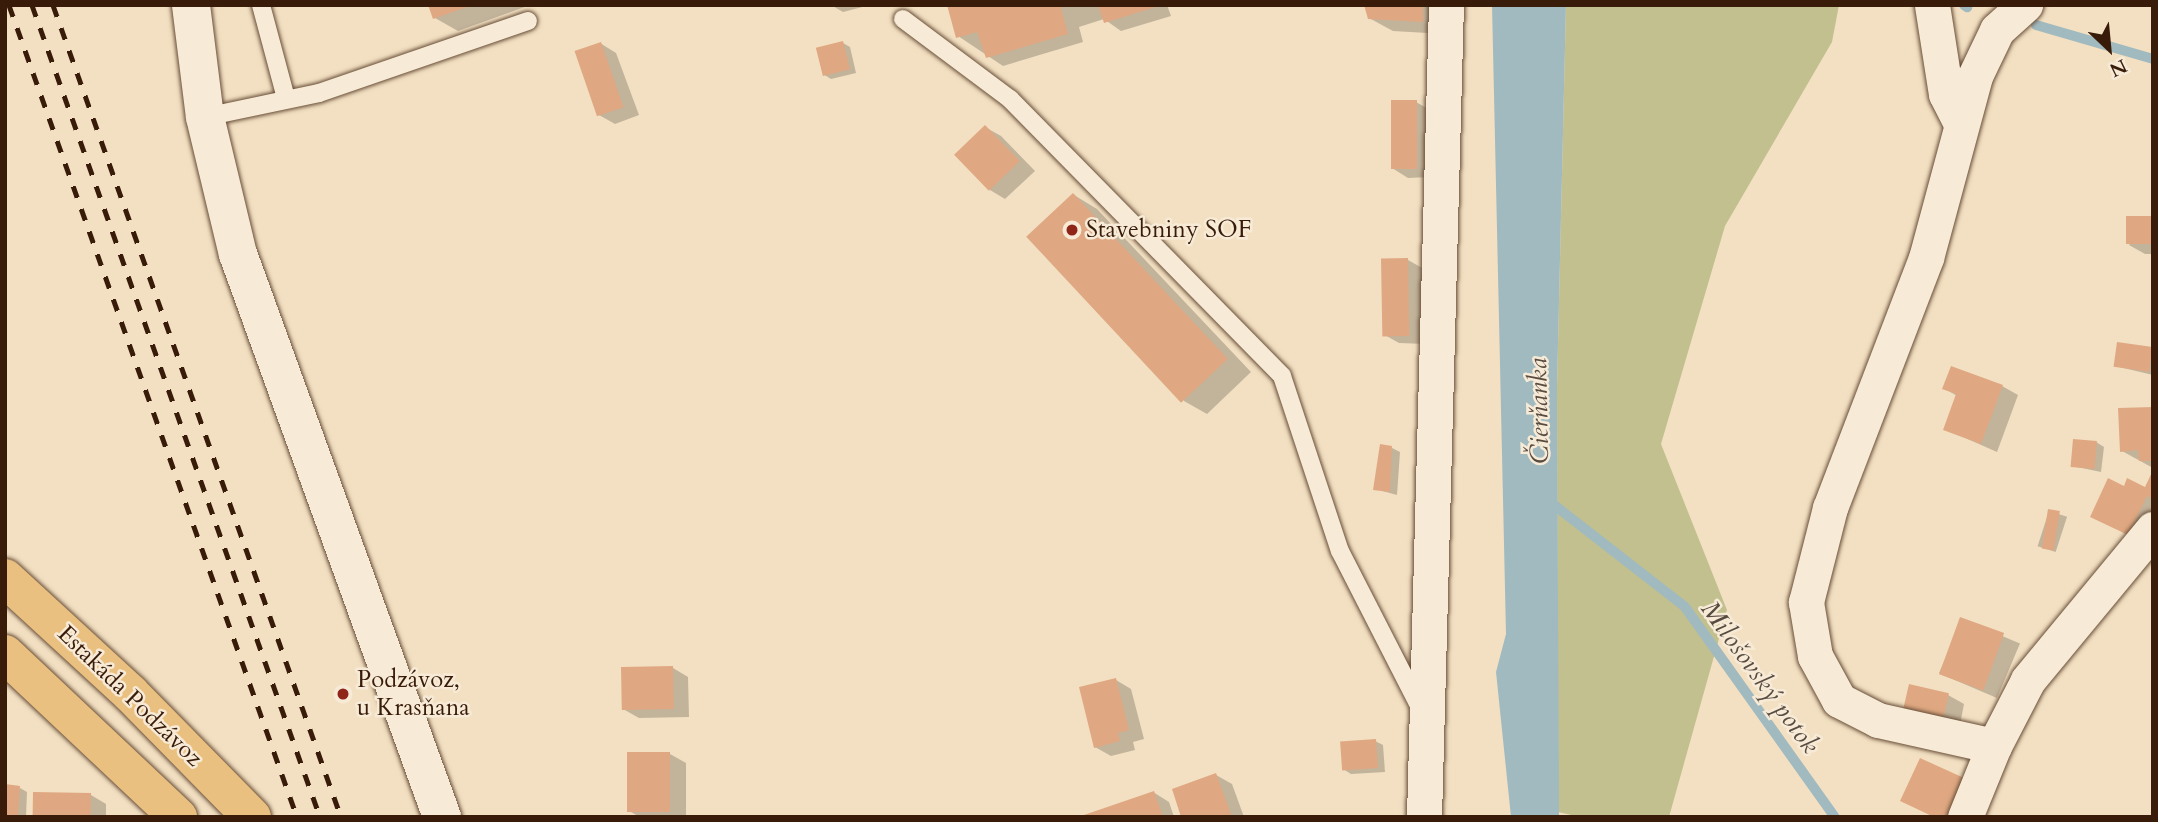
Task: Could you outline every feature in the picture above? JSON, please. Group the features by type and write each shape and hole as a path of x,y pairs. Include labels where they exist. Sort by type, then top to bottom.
{"highway":[{"name":"Estakáda Podzávoz","path":"5,578 130,693 252,817"},
{"path":"5,654 177,817"}],"street":[{"path":"191,5 205,117 238,254 442,817"},
{"path":"1424,817 1424,717 1435,482 1446,5"},
{"path":"1932,5 1946,94 1961,121"},
{"path":"1994,746 1878,720 1839,700 1815,656 1806,602 1830,508 1926,258 1975,76 1997,30 2025,5"},
{"path":"1965,817 1994,746 2028,680 2153,528"}],"lane":[{"path":"261,5 286,98"},
{"path":"903,19 1010,99 1282,376 1339,551 1424,717"},
{"path":"205,117 319,93 528,21"}],"shaded area":[{"path":"1566,5 1839,5 1832,42 1725,226 1661,444 1727,610 1669,817 1580,817 1558,812 1557,387"}],"water":[{"name":"Čierňanka","path":"1492,5 1566,5 1557,387 1559,817 1511,817 1496,672 1506,634"}],"building":[{"path":"428,5 470,5 470,6 433,19"},
{"path":"947,5 1067,5 1061,8 1068,34 986,58 977,32 956,38"},
{"path":"1098,5 1159,5 1159,6 1104,23"},
{"path":"1364,5 1423,5 1423,22 1368,19"},
{"path":"843,41 850,69 823,76 816,48"},
{"path":"601,42 623,107 597,116 575,51"},
{"path":"1391,100 1417,100 1417,169 1391,169"},
{"path":"985,125 1020,161 989,191 954,155"},
{"path":"1073,193 1228,359 1181,403 1026,237"},
{"path":"2126,216 2153,216 2153,244 2126,244"},
{"path":"1381,258 1408,258 1409,336 1382,336"},
{"path":"2117,342 2153,347 2149,372 2114,367"},
{"path":"1951,366 2003,385 1981,444 1943,430 1956,394 1942,389"},
{"path":"2153,407 2153,461 2139,461 2138,450 2120,452 2118,408"},
{"path":"2073,439 2097,441 2094,469 2071,467"},
{"path":"1380,444 1392,446 1390,492 1373,490"},
{"path":"2153,470 2153,499 2147,496 2128,535 2090,517 2108,478 2124,486 2127,478 2145,487"},
{"path":"2048,509 2060,511 2054,550 2042,549"},
{"path":"1960,617 2004,633 1983,690 1939,674"},
{"path":"673,666 674,709 622,710 621,667"},
{"path":"1116,678 1129,730 1118,733 1120,741 1094,748 1079,687"},
{"path":"1909,684 1949,693 1942,721 1902,712"},
{"path":"1376,739 1378,768 1342,770 1340,742"},
{"path":"627,752 670,752 670,812 627,812"},
{"path":"1920,758 1964,778 1956,817 1934,817 1900,801"},
{"path":"1216,773 1232,817 1181,817 1172,789"},
{"path":"5,784 20,786 18,817 5,817"},
{"path":"1154,791 1163,817 1081,817 1081,816"},
{"path":"33,792 91,793 91,817 33,817"}],"waterway":[{"path":"2036,25 2153,59"},
{"name":"Milošovský potok","path":"1549,501 1685,607 1835,817"}],"railway":[{"path":"9,5 297,817"},
{"path":"32,5 320,817"},
{"path":"53,5 341,817"}],"place":[{"name":"Stavebniny SOF","path":"1072,230"},
{"name":"Podzávoz, u Krasňana","path":"343,694"}]}
